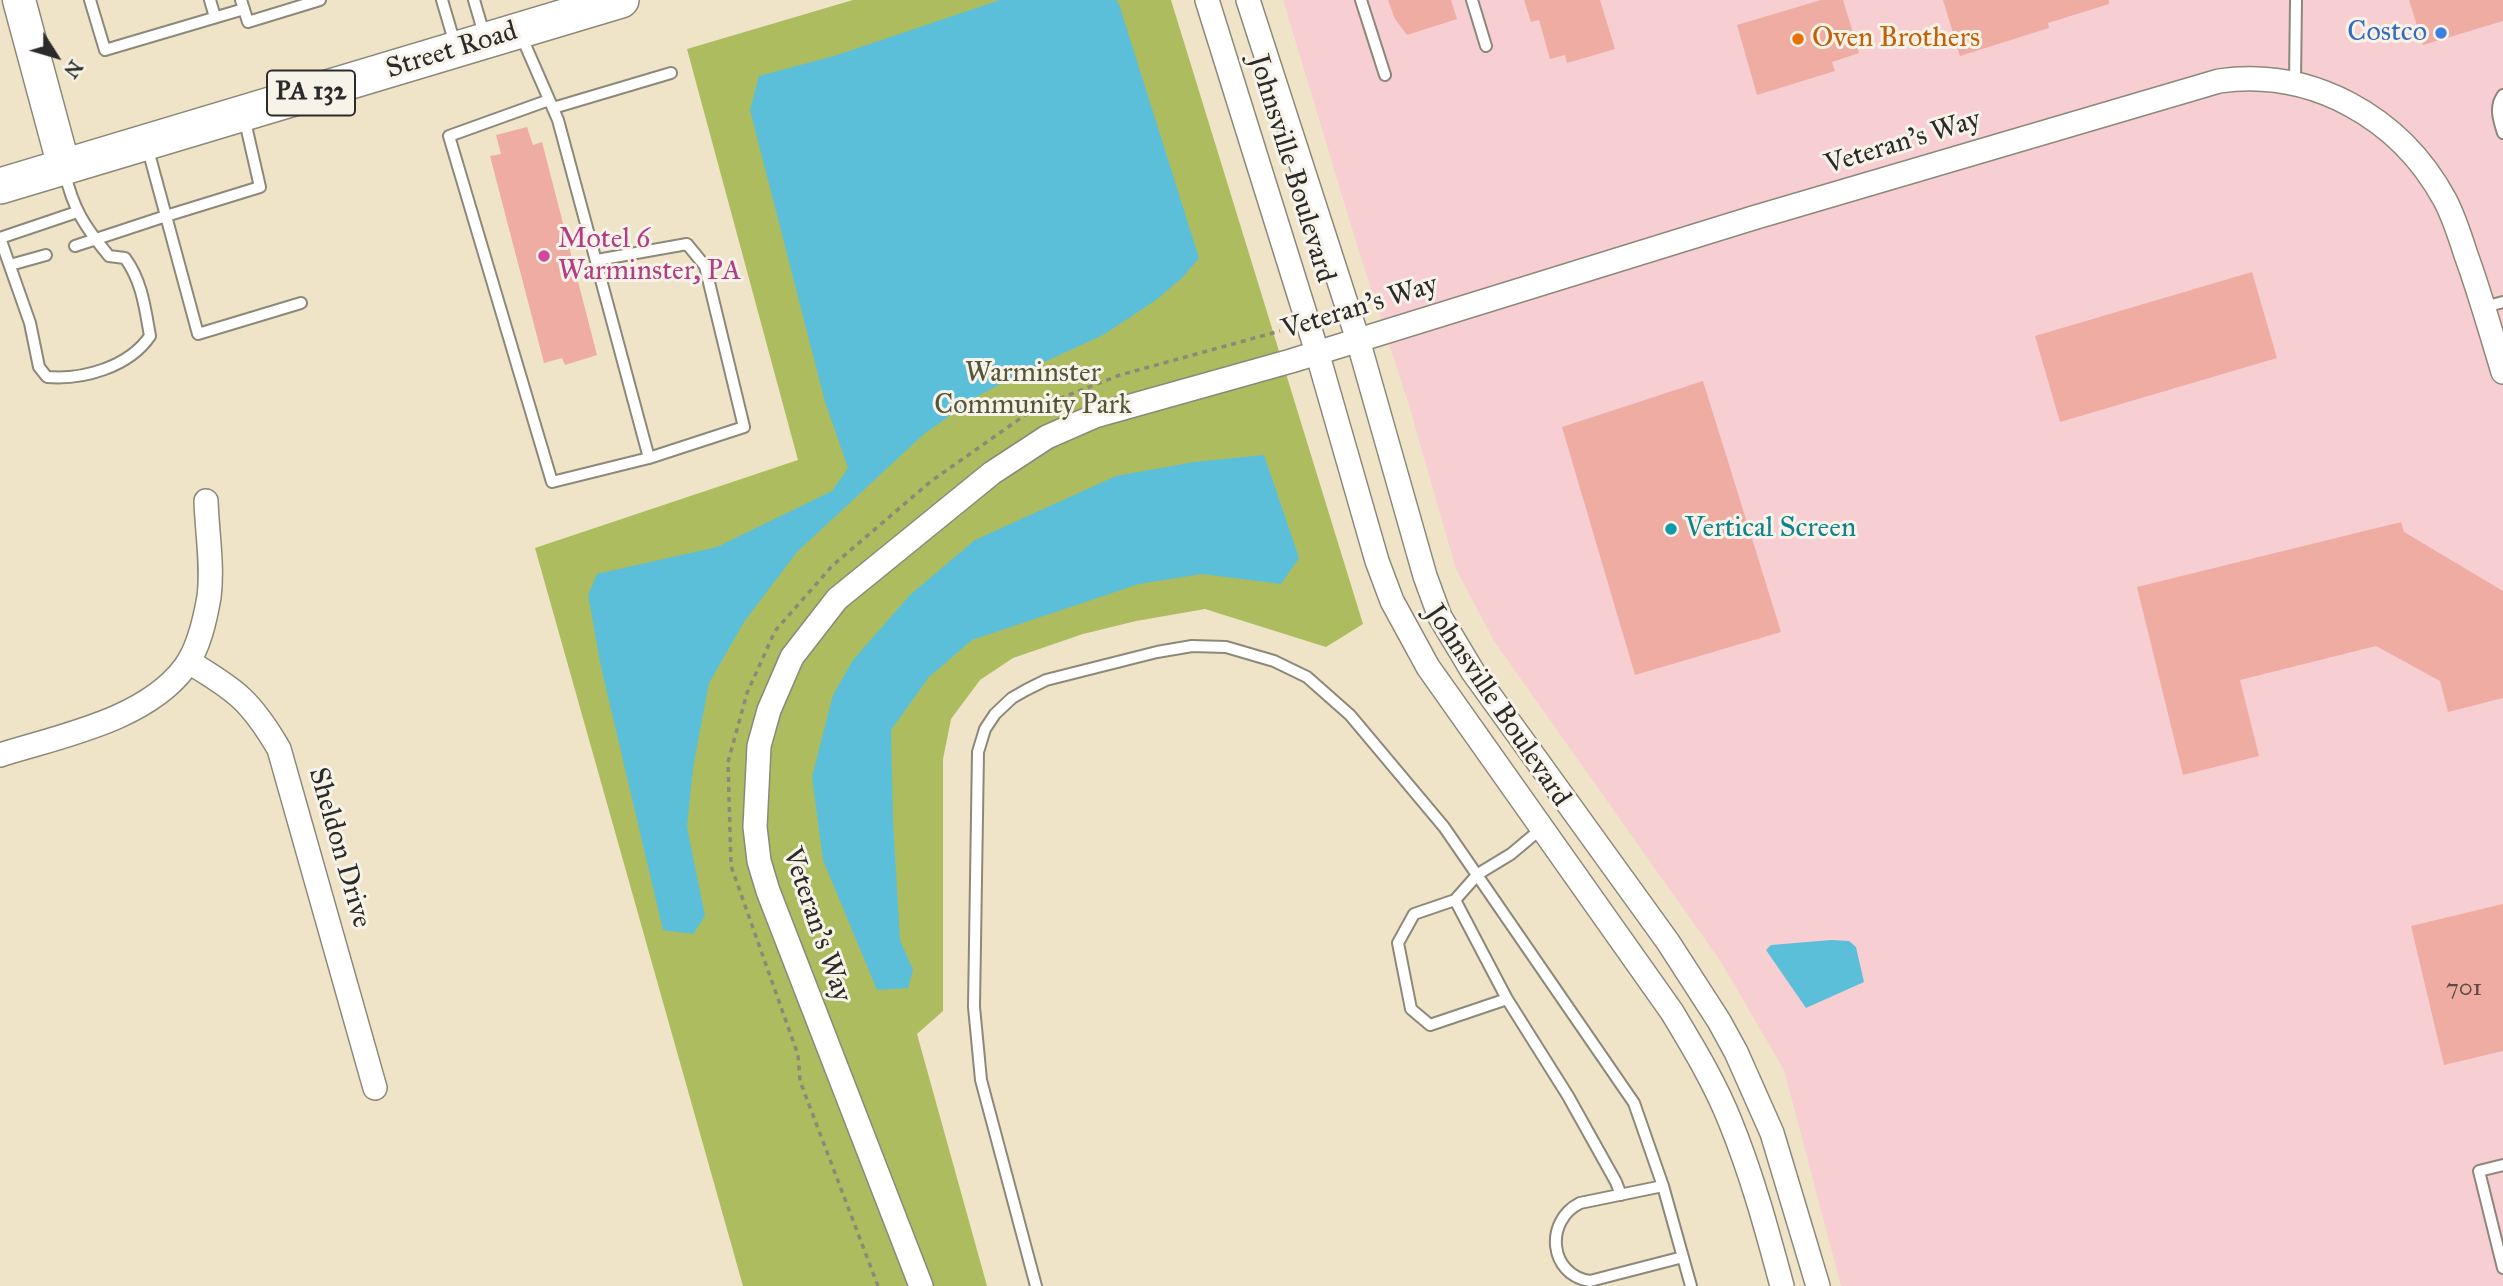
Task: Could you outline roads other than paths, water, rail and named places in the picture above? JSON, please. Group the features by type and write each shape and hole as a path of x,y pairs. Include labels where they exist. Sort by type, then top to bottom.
{"main road":[{"name":"Street Road","path":"0,186 609,2"}],"street":[{"path":"19,0 64,167"},
{"name":"Johnsville Boulevard","path":"1207,0 1317,352 1377,561 1392,601 1428,667 1672,1012 1694,1049 1730,1119 1752,1180 1782,1286"},
{"name":"Johnsville Boulevard","path":"1248,0 1358,340 1425,576 1440,617 1473,672 1668,942 1736,1052 1772,1133 1818,1286"},
{"name":"Veteran's Way","path":"921,1286 779,922 760,861 755,827 759,746 769,710 792,657 838,599 1009,460 1067,427 1095,416 1358,340 1753,218 2219,81 2261,78 2295,83 2352,104 2405,146 2419,161 2445,199 2494,304 2503,372"},
{"path":"0,755 125,715 171,683 189,662 204,623 209,594 206,501"},
{"name":"Sheldon Drive","path":"189,662 230,687 244,699 262,720 279,749 375,1088"}],"lane":[{"path":"90,0 105,50 230,13 243,5 248,22 320,0"},
{"path":"210,0 215,17"},
{"path":"226,0 230,13"},
{"path":"442,0 471,45"},
{"path":"471,45 474,0"},
{"path":"1361,0 1385,75"},
{"path":"1472,0 1486,46"},
{"path":"2295,83 2296,0"},
{"path":"519,31 551,104 597,260 649,457"},
{"path":"597,260 687,244 705,266 744,427 649,457 552,482 449,136 551,104 671,73"},
{"path":"2503,95 2499,100 2497,115 2503,133"},
{"path":"75,246 260,187 243,114"},
{"path":"147,143 198,334 301,303"},
{"path":"64,167 71,199 95,239 109,256 125,258 135,272 145,301 150,335 130,357 85,374 47,377 39,367 30,323 0,237 77,212"},
{"path":"10,265 46,255"},
{"path":"1036,1286 981,1080 975,1007 978,752 985,729 995,714 1012,698 1046,680 1120,660 1192,646 1250,652 1307,677 1341,707 1444,827 1634,1103 1664,1186 1691,1286"},
{"path":"1507,999 1430,1025 1411,1009 1398,943 1414,914 1455,900 1478,874 1511,854 1542,828"},
{"path":"1455,900 1507,999 1568,1096 1621,1195"},
{"path":"2503,1165 2479,1171 2503,1268"},
{"path":"1664,1186 1580,1203 1571,1208 1562,1219 1554,1237 1558,1254 1567,1270 1578,1279 1590,1281 1683,1258"}],"water":[{"path":"1000,0 1116,0 1199,258 1183,277 1156,300 1103,335 976,397 924,434 797,552 744,622 709,683 693,768 687,827 705,916 693,934 663,930 601,667 588,595 597,574 717,547 832,491 848,468 825,402 750,110 759,76 834,56"},
{"path":"1264,455 1299,558 1281,584 1202,574 1139,584 972,640 929,677 891,730 900,940 913,970 908,988 877,990 823,860 812,777 833,695 853,660 910,595 975,540 1116,476 1194,462"},
{"path":"1849,941 1856,947 1864,982 1806,1008 1766,950 1771,945"}],"place":[{"name":"Costco","path":"2441,33"},
{"name":"Oven Brothers","path":"1798,39"},
{"name":"Motel 6 Warminster, PA","path":"544,256"},
{"name":"Vertical Screen","path":"1671,529"}],"park label":[{"name":"Warminster Community Park","path":"1033,390"}]}
